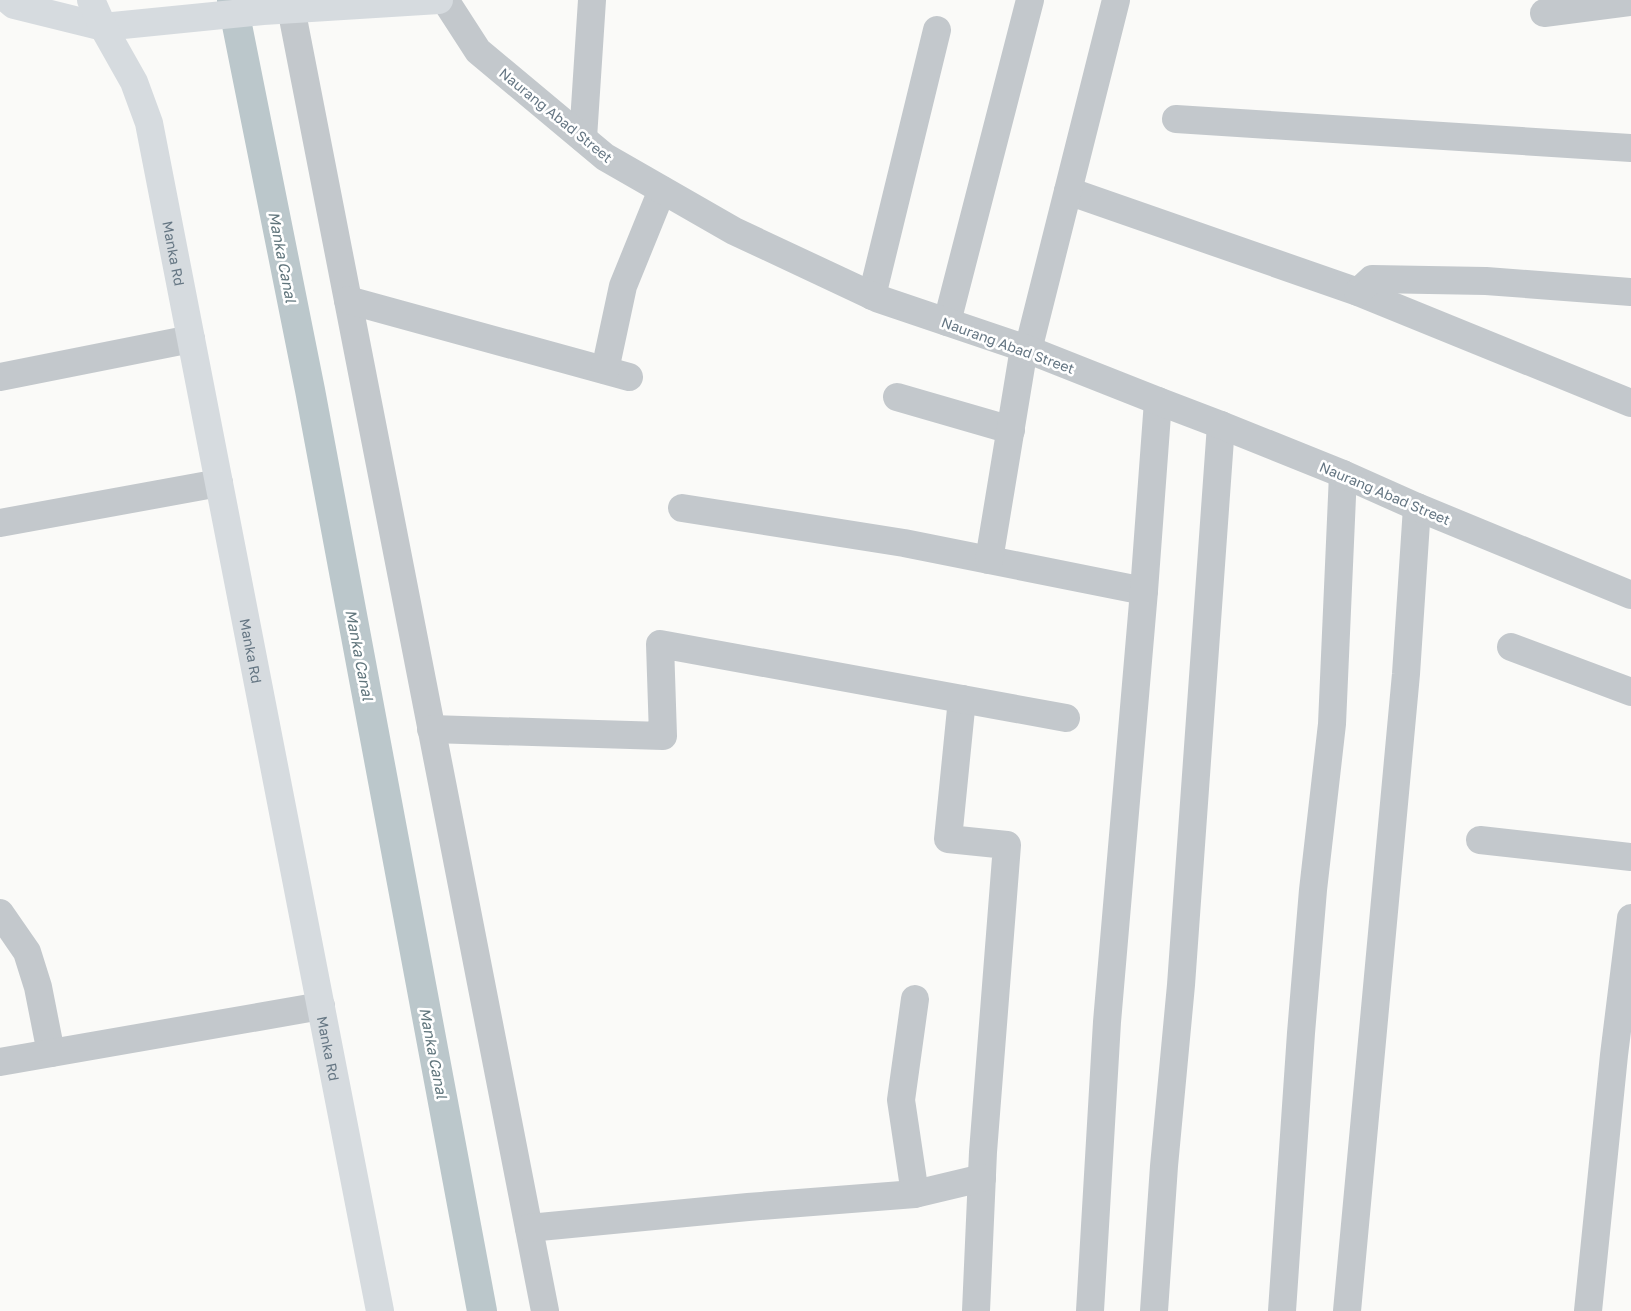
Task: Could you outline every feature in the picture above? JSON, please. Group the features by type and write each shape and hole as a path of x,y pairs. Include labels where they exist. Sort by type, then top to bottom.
{"main road":[{"path":"8,0 14,5 103,27 263,11 291,4 439,0"},
{"name":"Manka Rd","path":"91,0 103,27 134,82 149,123 380,1311"}],"street":[{"name":"Naurang Abad Street","path":"445,0 478,50 605,157 734,231 872,296 1026,349 1221,425 1631,595"},
{"path":"583,138 592,0"},
{"path":"947,322 1030,0"},
{"path":"989,560 1010,430 1026,349 1116,0"},
{"path":"1544,13 1631,2"},
{"path":"291,4 545,1311"},
{"path":"872,296 937,30"},
{"path":"1176,119 1631,148"},
{"path":"348,300 617,374 623,286 662,190"},
{"path":"1068,191 1358,292 1631,403"},
{"path":"1358,292 1372,279 1486,281 1631,292"},
{"path":"0,377 191,339"},
{"path":"897,397 1010,430"},
{"path":"1090,1311 1107,1022 1144,592 1158,402"},
{"path":"1154,1311 1164,1166 1181,985 1221,425"},
{"path":"1282,1311 1300,1043 1312,900 1332,724 1343,474"},
{"path":"0,523 219,483"},
{"path":"1347,1311 1406,674 1417,507"},
{"path":"682,508 904,543 1144,592"},
{"path":"431,728 662,736 660,644 1066,718"},
{"path":"1511,648 1631,692"},
{"path":"962,699 948,839 1008,845 982,1178 976,1311"},
{"path":"1480,840 1631,857"},
{"path":"0,913 27,952 38,987 51,1053"},
{"path":"1588,1311 1614,1055 1631,918"},
{"path":"915,998 901,1100 915,1194"},
{"path":"0,1062 321,1006"},
{"path":"528,1228 748,1206 915,1194 982,1178"}],"waterway":[{"name":"Manka Canal","path":"232,0 310,390 482,1311"}]}
